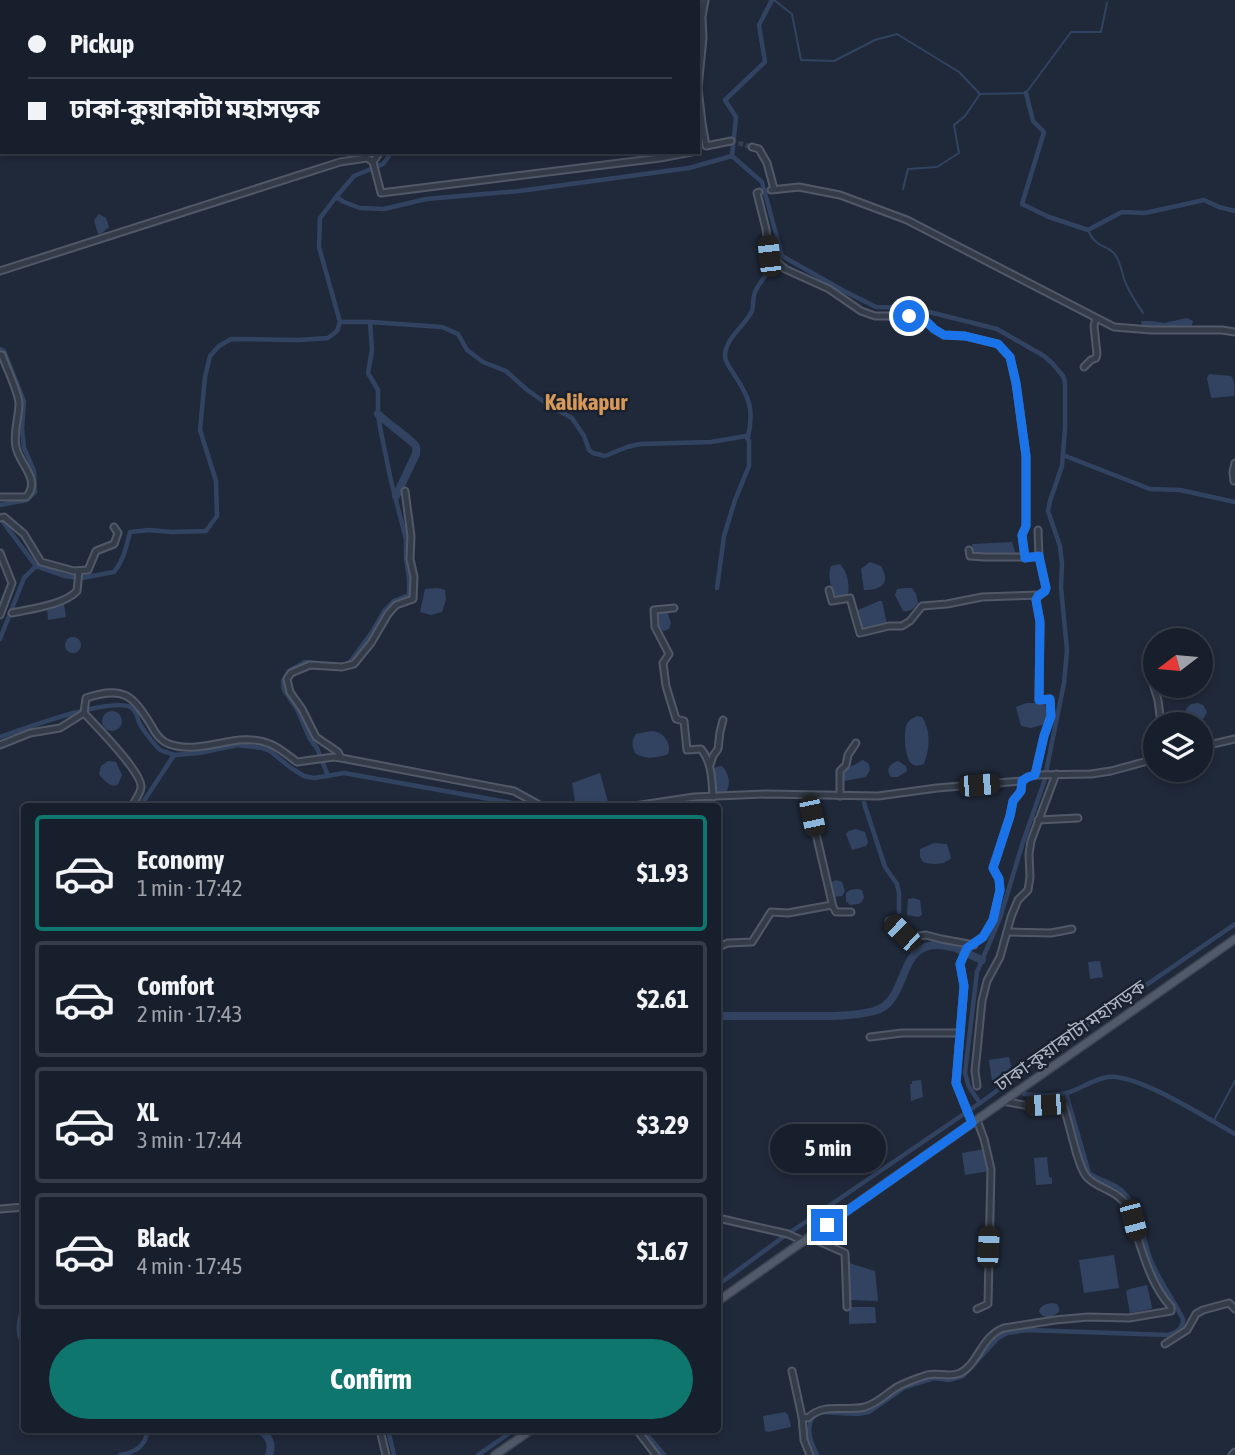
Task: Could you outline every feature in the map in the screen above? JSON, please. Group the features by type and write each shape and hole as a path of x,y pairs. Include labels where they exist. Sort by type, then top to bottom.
{"main road":[{"name":"ঢাকা-কুয়াকাটা মহাসড়ক","path":"721,1299 1235,939"},
{"path":"495,1455 526,1433"}],"street":[{"path":"700,68 705,0"},
{"path":"700,106 706,146"},
{"path":"700,149 731,141"},
{"path":"752,147 759,149 767,163 772,189 799,187 840,195 907,220 1114,327 1222,330 1235,333"},
{"path":"373,162 379,154"},
{"path":"0,271 340,162 367,158 373,162 381,193 681,154"},
{"path":"760,192 757,193 766,229 769,256 785,269 829,289 861,311 875,316 909,316 926,321 944,335 965,336 998,344 1010,357 1026,456 1026,526 1022,535 1025,558"},
{"path":"1084,367 1096,358 1097,354 1094,326 1096,318"},
{"path":"0,355 19,401 15,431 16,449 32,484 31,492 26,497 0,497"},
{"path":"1234,481 1235,463"},
{"path":"341,758 338,752 316,737 290,692 287,679 291,673 310,665 342,667 354,664 396,605 413,599 411,536 405,491"},
{"path":"2,517 24,534 41,562 79,571 88,570 96,551 114,544 118,533 114,527"},
{"path":"1035,775 1051,716 1050,699 1039,700 1040,622 1036,600 1046,588 1039,556 1038,530"},
{"path":"969,550 970,556 1039,556"},
{"path":"0,553 12,583 0,615"},
{"path":"12,613 70,597 77,591 79,571"},
{"path":"829,590 832,601 850,598 860,634 889,626 902,626 910,621 922,606 982,597 1040,595"},
{"path":"674,608 654,610 655,627 669,654 663,663 666,686 677,719 684,721 687,750 701,749 710,765 713,797"},
{"path":"133,803 141,790 141,784 130,765 84,713 86,698 97,694 122,693 136,702 155,733 167,744 181,747 256,741 270,744 297,762 341,758 514,791 536,803"},
{"path":"0,746 30,733 60,727 84,713"},
{"path":"710,765 718,749 723,720"},
{"path":"1213,744 1235,739"},
{"path":"840,796 840,771 846,765 848,755 856,743"},
{"path":"651,803 694,797 766,794 878,796 1022,781 1035,775 1091,774 1143,762"},
{"path":"977,1086 975,1071 982,1001 987,981 1000,957 1018,900 1028,890 1031,841 1056,774"},
{"path":"977,1310 988,1304 991,1169 984,1139 956,1083 964,986 960,964 967,948 983,937 989,929 996,911 1000,890 999,879 993,868 1013,801 1021,791 1022,781"},
{"path":"807,795 833,907 836,912 851,912"},
{"path":"1038,820 1078,818"},
{"path":"721,946 752,942 771,912 788,913 820,906 833,907"},
{"path":"890,921 902,933 912,937 926,935 974,944"},
{"path":"1007,932 1051,933 1072,929"},
{"path":"870,1037 902,1033 959,1033"},
{"path":"802,1417 808,1418 814,1412 828,1408 853,1409 867,1406 899,1386 931,1374 959,1374 969,1366 987,1340 1004,1328 1088,1317 1145,1317 1171,1311 1155,1284 1132,1215 1124,1201 1086,1175 1063,1105 1029,1105 1003,1101"},
{"path":"0,1209 21,1207"},
{"path":"721,1219 788,1234 845,1253 846,1307"},
{"path":"1166,1344 1187,1330 1196,1314 1203,1310 1229,1303 1235,1308"},
{"path":"792,1371 804,1440 810,1455"},
{"path":"381,1433 386,1455"},
{"path":"639,1433 656,1455"}],"water":[{"path":"99,214 106,218 109,227 101,234 98,234 94,220"},
{"path":"1187,318 1193,321 1191,328 1155,328 1142,325 1141,321 1164,323"},
{"path":"1209,374 1231,376 1235,388 1234,396 1212,398 1207,378"},
{"path":"1012,542 1016,555 974,554 972,544"},
{"path":"870,562 881,566 885,581 876,589 864,590 861,569"},
{"path":"840,564 846,574 849,590 848,594 838,598 832,588 829,574 831,566"},
{"path":"912,588 918,603 908,611 903,611 895,595 897,589"},
{"path":"425,589 445,590 446,600 442,612 431,615 420,612"},
{"path":"882,601 887,624 861,631 856,611"},
{"path":"64,604 66,617 48,620 47,607"},
{"path":"667,611 671,623 669,629 664,631 659,629 656,619 656,614"},
{"path":"73,637 81,645 73,653 65,645"},
{"path":"1026,703 1044,703 1048,715 1045,724 1031,728 1021,726 1016,707"},
{"path":"1191,704 1203,705 1207,712 1186,712"},
{"path":"112,711 119,714 122,721 119,728 112,731 105,728 102,721 105,714"},
{"path":"917,716 922,717 925,722 929,740 924,764 917,766 910,761 905,739 907,724"},
{"path":"651,731 666,738 668,754 652,758 635,753 632,744 636,734"},
{"path":"863,760 869,764 870,770 866,777 844,781 843,771"},
{"path":"108,761 116,762 122,775 119,783 113,786 99,774 101,766"},
{"path":"898,761 906,766 907,771 898,777 891,777 889,767"},
{"path":"722,766 729,782 726,793 721,794 716,791 713,771"},
{"path":"600,773 608,803 575,803 572,783"},
{"path":"856,829 865,832 868,842 866,846 852,850 846,834"},
{"path":"934,843 947,844 951,858 938,864 923,862 920,849"},
{"path":"832,882 842,882 845,891 842,896 833,897"},
{"path":"862,890 862,902 850,905 846,901 846,893"},
{"path":"908,899 920,900 922,915 918,917 907,915"},
{"path":"1100,961 1103,977 1090,979 1088,962"},
{"path":"1009,1057 1012,1071 992,1081 989,1060"},
{"path":"921,1080 923,1097 911,1101 910,1084 912,1081"},
{"path":"985,1149 989,1171 965,1175 962,1153"},
{"path":"1047,1157 1052,1184 1036,1185 1034,1158"},
{"path":"1114,1255 1119,1288 1084,1293 1079,1260"},
{"path":"849,1263 875,1271 878,1301 850,1300"},
{"path":"1147,1285 1151,1309 1130,1313 1126,1291"},
{"path":"1057,1304 1059,1312 1048,1317 1043,1316 1039,1311 1041,1307"},
{"path":"849,1307 875,1307 876,1323 849,1324"},
{"path":"785,1412 790,1427 765,1431 763,1416"}],"waterway":[{"path":"732,156 736,117 725,100 765,62 759,25 772,0"},
{"path":"774,0 792,14 801,60 834,61 875,40 897,34 959,72 980,94 1026,93 1071,32 1101,32 1107,3"},
{"path":"1026,93 1033,121 1044,132 1022,204 1049,217 1088,230 1122,212 1145,213 1204,200 1235,211"},
{"path":"903,189 908,169 937,167 959,153 954,125 965,116 980,94"},
{"path":"336,197 354,176 383,164 390,154"},
{"path":"0,518 36,566 65,576 81,578 114,572 122,558 130,532 206,531 217,516 216,481 200,430 205,377 210,356 219,346 231,339 328,338 337,331 340,322 319,247 320,218 336,197 360,208 384,209 426,199 519,191 689,168 732,156 762,182 782,256 876,307 913,308 997,329 1044,356 1063,376 1065,382 1062,466 1048,511 1060,546 1062,564 1061,588 1067,650 1064,683 1044,782 1000,918 977,972 965,1073 969,1087 980,1103"},
{"path":"1088,230 1095,241 1110,249 1116,256 1126,284 1143,313"},
{"path":"748,437 751,420 749,405 727,362 726,350 731,338 752,311 754,295 759,286 782,256"},
{"path":"340,322 442,327 458,334 467,350 483,362 506,371 526,389 572,418 593,453 605,456 640,444 711,442 746,436 749,441 749,466 724,536 717,588"},
{"path":"346,664 372,632 385,610 394,601 409,595 406,539 380,427 378,390 368,373 372,350 370,322"},
{"path":"0,349 4,351 24,401 24,448 34,471 35,492 27,500 0,505"},
{"path":"378,414 416,448 416,454 396,496"},
{"path":"1063,455 1150,489 1180,490 1235,502"},
{"path":"0,639 24,578 36,566"},
{"path":"314,663 305,662 289,671 283,681 284,690 317,748 328,776"},
{"path":"0,737 88,709 122,705 134,710 139,722 159,749 174,755"},
{"path":"143,803 174,755 238,745 270,751 304,776 314,778 344,773 512,803"},
{"path":"864,803 885,867 897,884 899,912"},
{"path":"721,1283 1235,924"},
{"path":"721,1016 830,1016 865,1013 886,1005 894,995 912,958 920,949 933,945 952,947 982,960"},
{"path":"1024,1094 1062,1094 1103,1078 1121,1078 1154,1089 1235,1134"},
{"path":"1213,1122 1235,1081"},
{"path":"821,1412 869,1412 905,1387 934,1378 949,1380 963,1376 998,1338 1007,1333 1027,1330 1168,1335 1181,1328 1183,1319 1151,1261 1131,1202 1118,1187 1089,1173 1066,1093"},
{"path":"21,1322 21,1330"},
{"path":"813,1417 809,1431 817,1455"},
{"path":"120,1455 139,1447 146,1433"},
{"path":"264,1433 271,1447 269,1455"},
{"path":"389,1433 394,1455"},
{"path":"478,1455 510,1433"},
{"path":"646,1433 664,1455"}],"tunnel":[{"path":"731,141 752,147"}],"district":[{"name":"Kalikapur","path":"586,402"}],"route":[{"path":"827,1225 972,1123 956,1083 964,986 960,964 967,948 983,937 993,920 1000,890 999,879 993,868 1013,801 1021,791 1022,781 1035,775 1051,716 1050,699 1039,700 1041,645 1036,600 1046,588 1039,556 1025,558 1022,535 1026,526 1026,456 1010,357 998,344 965,336 944,335 926,321 909,316"}]}
